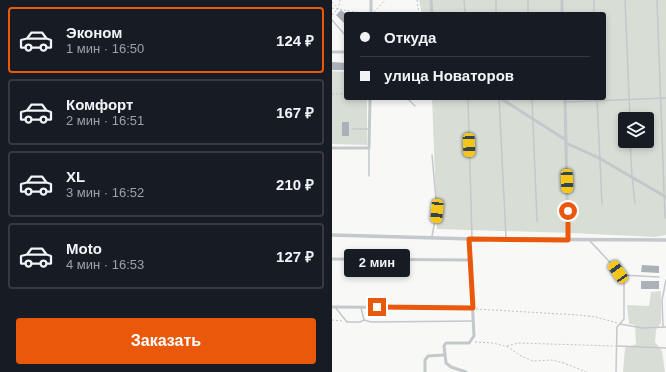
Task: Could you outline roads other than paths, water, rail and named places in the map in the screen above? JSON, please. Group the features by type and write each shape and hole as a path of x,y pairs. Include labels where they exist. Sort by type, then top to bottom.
{"street":[{"path":"371,0 372,12"},
{"path":"431,0 432,12"},
{"path":"562,0 562,12"},
{"path":"332,52 344,52"},
{"path":"332,148 369,148 370,100"},
{"path":"503,100 566,142 632,176 666,197"},
{"path":"565,100 568,240"},
{"path":"332,235 506,240 666,240"},
{"path":"466,372 448,366 444,355 444,346 446,343 469,343 472,341 474,336 470,260 471,239"},
{"path":"332,259 470,260"},
{"path":"334,307 473,308"},
{"path":"425,372 425,360 428,356 444,355"}],"lane":[{"path":"464,0 465,12"},
{"path":"496,0 496,12"},
{"path":"528,0 528,12"},
{"path":"594,0 594,12"},
{"path":"625,0 630,112"},
{"path":"657,0 666,197 665,218"},
{"path":"332,20 344,34"},
{"path":"606,99 666,98"},
{"path":"409,100 415,106"},
{"path":"468,100 471,239"},
{"path":"500,100 506,240"},
{"path":"532,100 537,221"},
{"path":"597,100 602,204"},
{"path":"352,129 370,129"},
{"path":"369,148 370,176"},
{"path":"630,148 635,203"},
{"path":"432,155 437,211 432,238"},
{"path":"588,240 611,262 618,272 624,275 659,277"},
{"path":"616,372 617,327 624,319 624,275"},
{"path":"663,327 662,300 666,281"},
{"path":"334,307 347,322 360,322 364,320 371,322 474,321"},
{"path":"361,307 364,320"},
{"path":"620,324 642,328 666,327"},
{"path":"616,346 666,348"}]}
